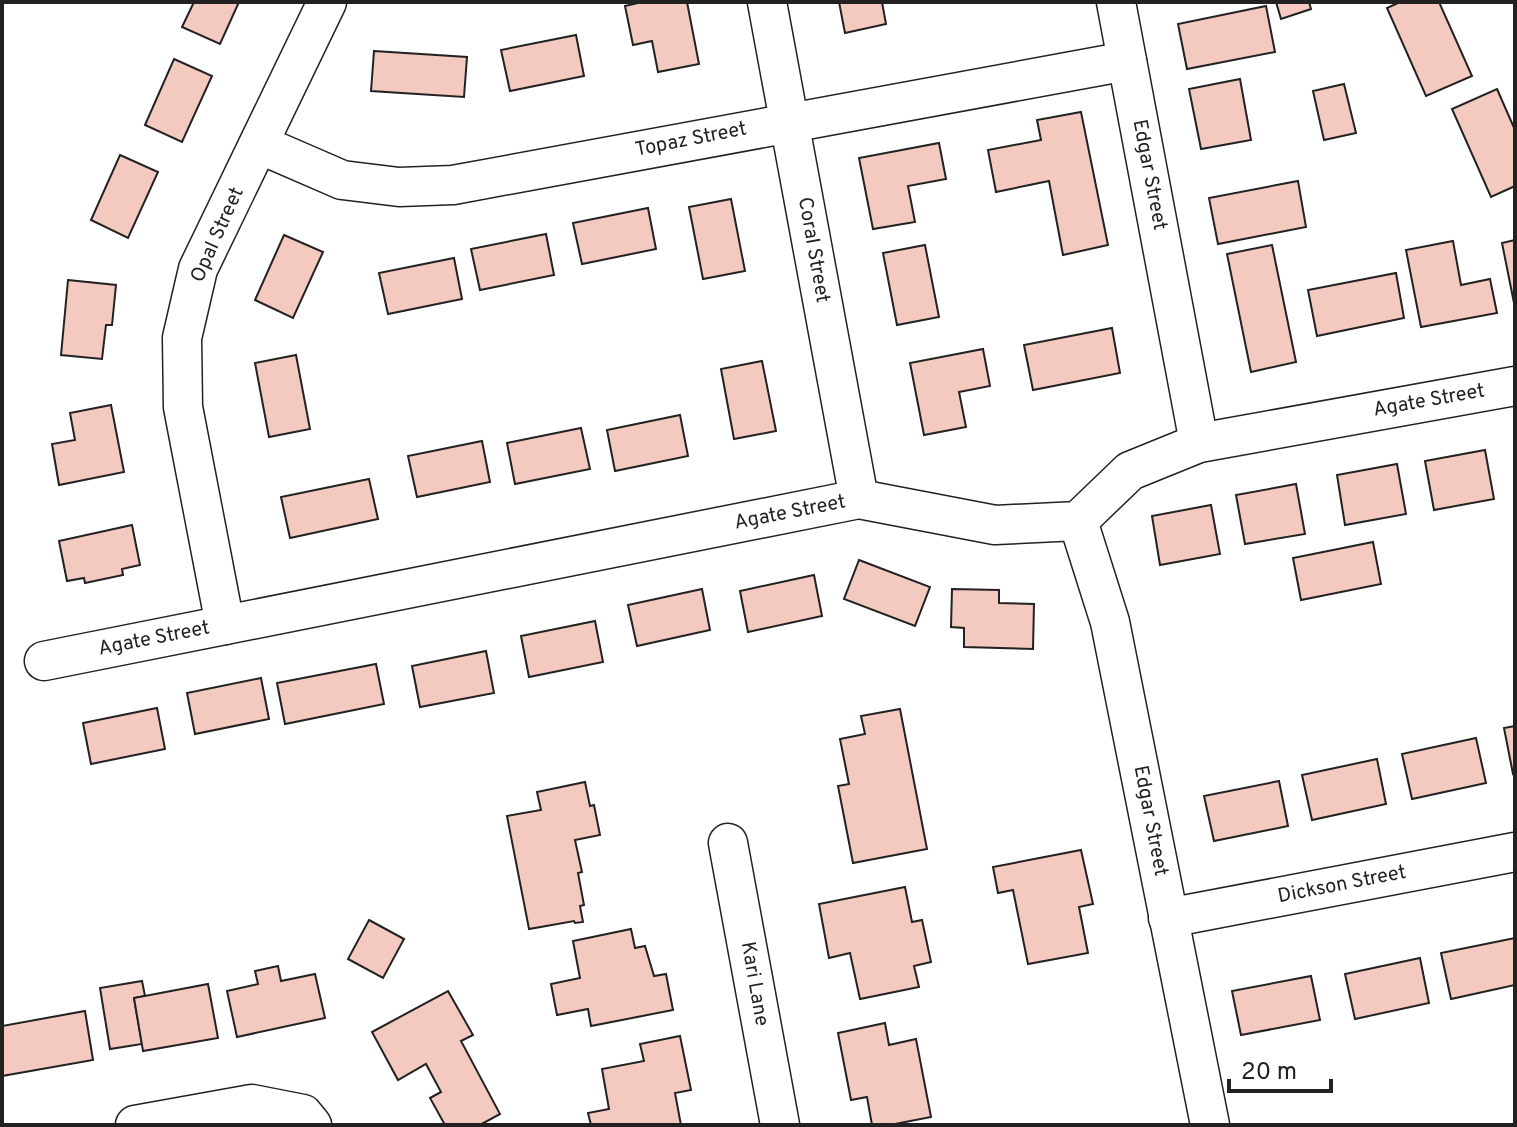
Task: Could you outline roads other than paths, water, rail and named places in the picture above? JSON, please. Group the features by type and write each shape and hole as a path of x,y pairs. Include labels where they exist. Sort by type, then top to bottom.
{"street":[{"name":"Opal Street","path":"225,625 183,407 182,338 198,269 327,2"},
{"name":"Coral Street","path":"767,2 859,499"},
{"name":"Edgar Street","path":"1116,2 1199,443"},
{"name":"Topaz Street","path":"259,144 342,180 399,187 453,185 1127,61"},
{"name":"Agate Street","path":"44,661 859,499 995,525 1078,521 1130,471 1199,443 1515,386"},
{"name":"Edgar Street","path":"1078,521 1110,622 1210,1125"},
{"name":"Kari Lane","path":"728,843 780,1125"},
{"name":"Dickson Street","path":"1168,918 1515,852"},
{"path":"135,1125 252,1104 303,1114 312,1125"}]}
